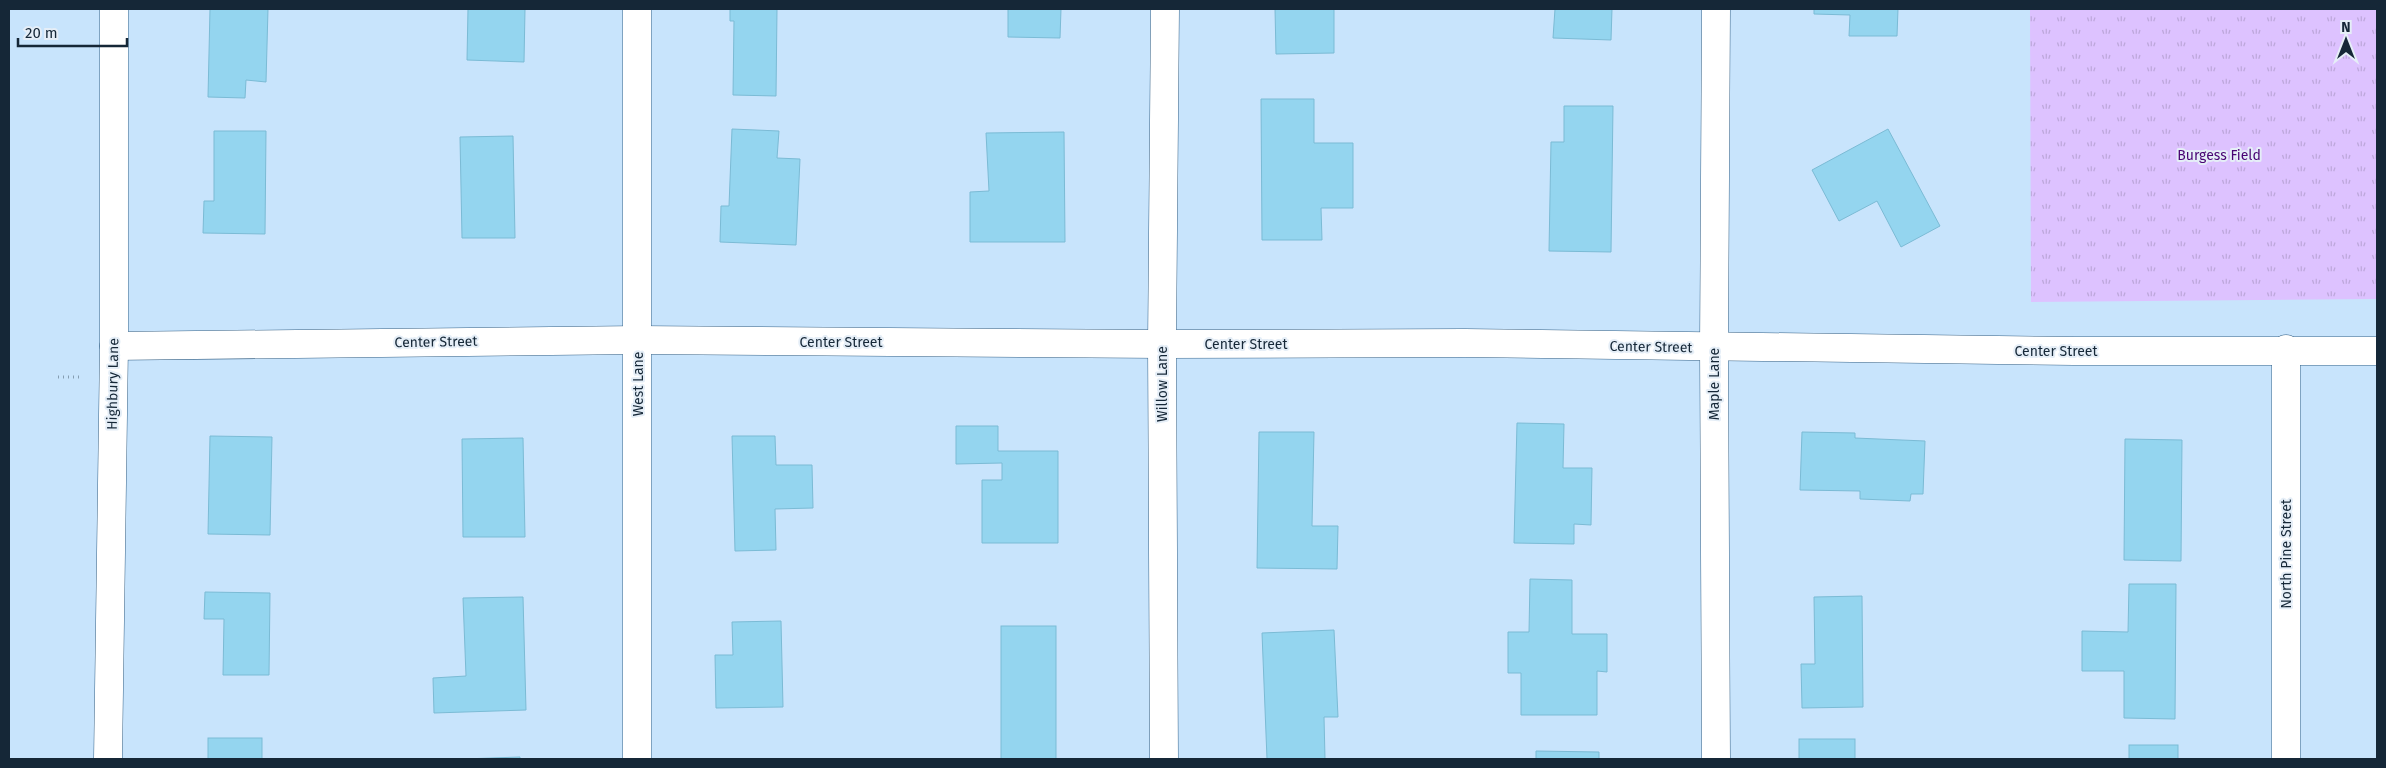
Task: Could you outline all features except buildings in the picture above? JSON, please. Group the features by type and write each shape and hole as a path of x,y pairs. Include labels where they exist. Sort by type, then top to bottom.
{"street":[{"name":"Highbury Lane","path":"108,759 114,346 114,9"},
{"name":"West Lane","path":"637,759 638,9"},
{"name":"Willow Lane","path":"1164,759 1162,344 1166,9"},
{"name":"Maple Lane","path":"1716,9 1714,348 1716,759"},
{"name":"Center Street","path":"114,346 638,340 1162,344 1465,343 1714,348 2074,351 2286,349 2377,351"},
{"name":"North Pine Street","path":"2286,349 2286,759"}],"path":[{"path":"58,377 80,377"}],"green space":[{"name":"Burgess Field","path":"2030,9 2377,9 2377,299 2031,302"}]}
